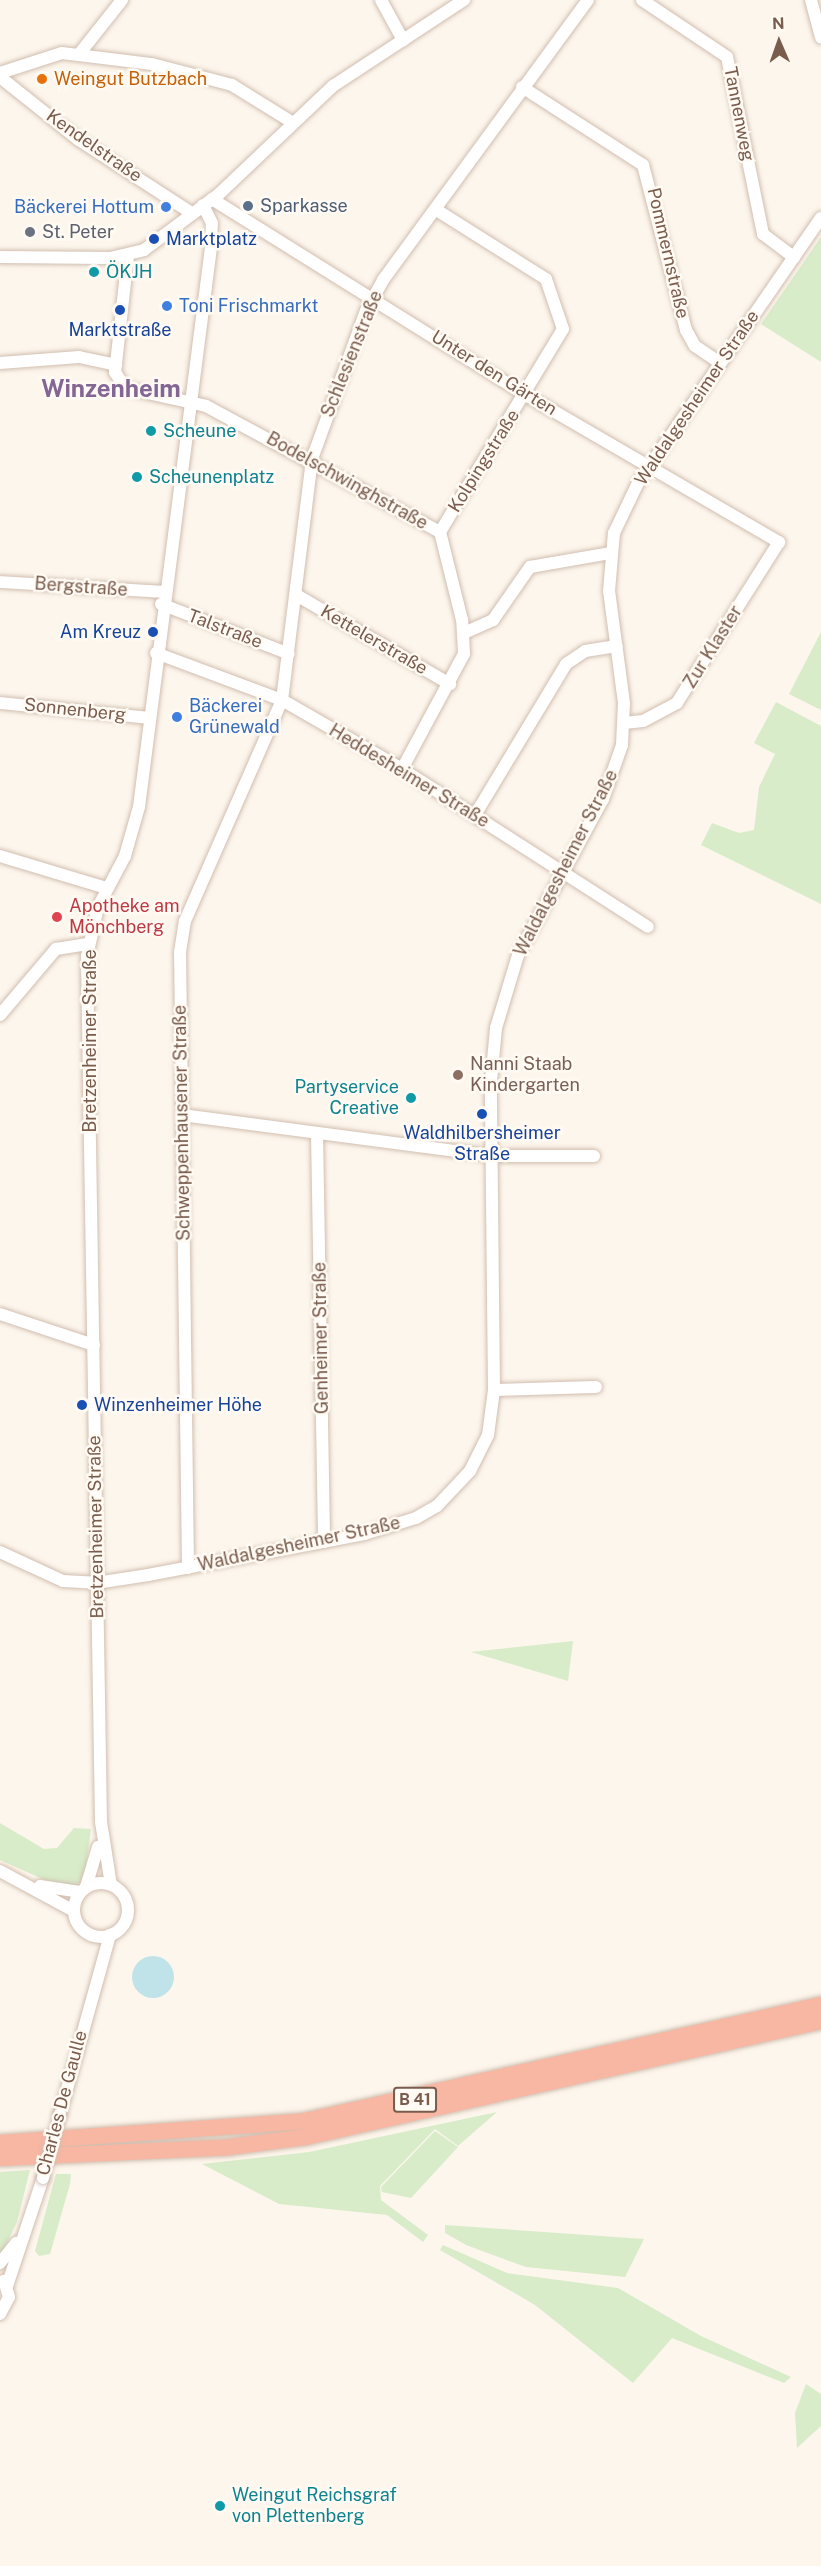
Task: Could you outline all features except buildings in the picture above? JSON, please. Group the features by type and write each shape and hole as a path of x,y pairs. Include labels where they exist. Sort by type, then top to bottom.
{"highway":[{"name":"B 41","path":"0,2143 305,2121 821,2005"},
{"name":"B 41","path":"0,2158 230,2147 306,2137 821,2021"}],"street":[{"path":"81,54 122,0"},
{"path":"381,0 403,40"},
{"path":"0,257 128,255 158,241 190,212 207,202 290,122 403,40 464,0"},
{"name":"Schlesienstraße","path":"282,700 298,596 312,459 372,297 522,87 588,0"},
{"name":"Tannenweg","path":"642,0 727,57 763,234 794,257"},
{"path":"812,0 821,38"},
{"path":"0,75 55,55 81,54 204,75 290,122"},
{"name":"Kendelstraße","path":"0,75 80,140 190,212"},
{"name":"Pommernstraße","path":"522,87 643,165 686,330 695,346 720,363"},
{"name":"Unter den Gärten","path":"207,202 372,297 526,395 779,542"},
{"name":"Bretzenheimer Straße","path":"111,1885 101,1822 88,944 107,888 135,828 162,598 213,229 207,202"},
{"name":"Kolpingstraße","path":"402,769 462,660 464,633 440,532 526,395 563,329 551,285 435,209"},
{"name":"Waldalgesheimer Straße","path":"0,1552 63,1581 96,1583 324,1542 389,1527 437,1506 480,1453 494,1390 491,1082 499,1012 518,955 611,782 624,723 610,553 620,519 650,466 821,218"},
{"path":"0,363 79,357 116,365 128,255"},
{"name":"Bodelschwinghstraße","path":"116,365 118,380 131,392 188,400 312,459 440,532"},
{"name":"Zur Klaster","path":"624,723 643,721 677,703 779,542"},
{"path":"464,633 494,620 536,564 610,553"},
{"name":"Bergstraße","path":"0,582 162,598"},
{"name":"Kettelerstraße","path":"298,596 450,684"},
{"name":"Talstraße","path":"162,598 290,654"},
{"path":"475,815 566,663 585,651 617,646"},
{"name":"Heddesheimer Straße","path":"156,654 282,700 402,769 564,870 648,927"},
{"name":"Schweppenhausener Straße","path":"188,1568 182,1115 183,928 282,700"},
{"name":"Sonnenberg","path":"0,703 149,718"},
{"path":"0,856 107,888"},
{"path":"0,1015 56,949 88,944"},
{"path":"182,1115 492,1156 594,1156"},
{"name":"Genheimer Straße","path":"317,1134 324,1542"},
{"path":"0,1314 93,1345"},
{"path":"494,1390 596,1387"},
{"name":"Bretzenheimer Straße","path":"83,1890 95,1870 101,1822"},
{"path":"5,1873 83,1890 111,1885 128,1908 123,1925 110,1935 90,1934 74,1911 5,1873"},
{"path":"74,1911 83,1890"},
{"name":"Charles De Gaulle","path":"90,1934 94,1983"},
{"name":"Charles De Gaulle","path":"0,2314 8,2301 4,2282 29,2222 43,2178 94,1983 110,1935"},
{"name":"Charles De Gaulle","path":"0,2263 29,2222"}],"green space":[{"path":"821,237 821,362 761,324"},
{"path":"821,632 821,710 789,694"},
{"path":"776,702 821,726 821,904 701,845 712,823 739,833 754,830 759,787 775,754 754,743"},
{"path":"573,1641 568,1681 471,1652"},
{"path":"0,1823 44,1849 57,1848 74,1828 91,1829 84,1879 76,1885 54,1884 0,1860"},
{"path":"497,2112 458,2146 435,2129 380,2186 381,2200 428,2235 423,2242 387,2215 279,2204 202,2164 309,2152"},
{"path":"435,2131 458,2147 411,2198 382,2192 381,2187"},
{"path":"30,2170 17,2222 0,2257 0,2172"},
{"path":"56,2174 71,2174 70,2184 50,2254 39,2256 35,2251"},
{"path":"445,2225 644,2239 625,2277 526,2267 466,2245 445,2233"},
{"path":"443,2245 507,2273 618,2288 701,2336 791,2377 784,2383 672,2338 633,2383 535,2305 440,2250"},
{"path":"806,2384 821,2394 821,2426 797,2448 795,2413"}],"water":[{"path":"153,1956 168,1962 174,1977 168,1992 153,1998 138,1992 132,1977 138,1962"}],"place":[{"name":"Weingut Butzbach","path":"42,79"},
{"name":"Sparkasse","path":"248,206"},
{"name":"Bäckerei Hottum","path":"166,207"},
{"name":"St. Peter","path":"30,232"},
{"name":"Marktplatz","path":"154,239"},
{"name":"ÖKJH","path":"94,272"},
{"name":"Toni Frischmarkt","path":"167,306"},
{"name":"Marktstraße","path":"120,310"},
{"name":"Scheune","path":"151,431"},
{"name":"Scheunenplatz","path":"137,477"},
{"name":"Am Kreuz","path":"153,632"},
{"name":"Bäckerei Grünewald","path":"177,717"},
{"name":"Apotheke am Mönchberg","path":"57,917"},
{"name":"Nanni Staab Kindergarten","path":"458,1075"},
{"name":"Partyservice Creative","path":"411,1098"},
{"name":"Waldhilbersheimer Straße","path":"482,1114"},
{"name":"Winzenheimer Höhe","path":"82,1405"},
{"name":"Weingut Reichsgraf von Plettenberg","path":"220,2506"}],"district":[{"name":"Winzenheim","path":"111,389"}]}
